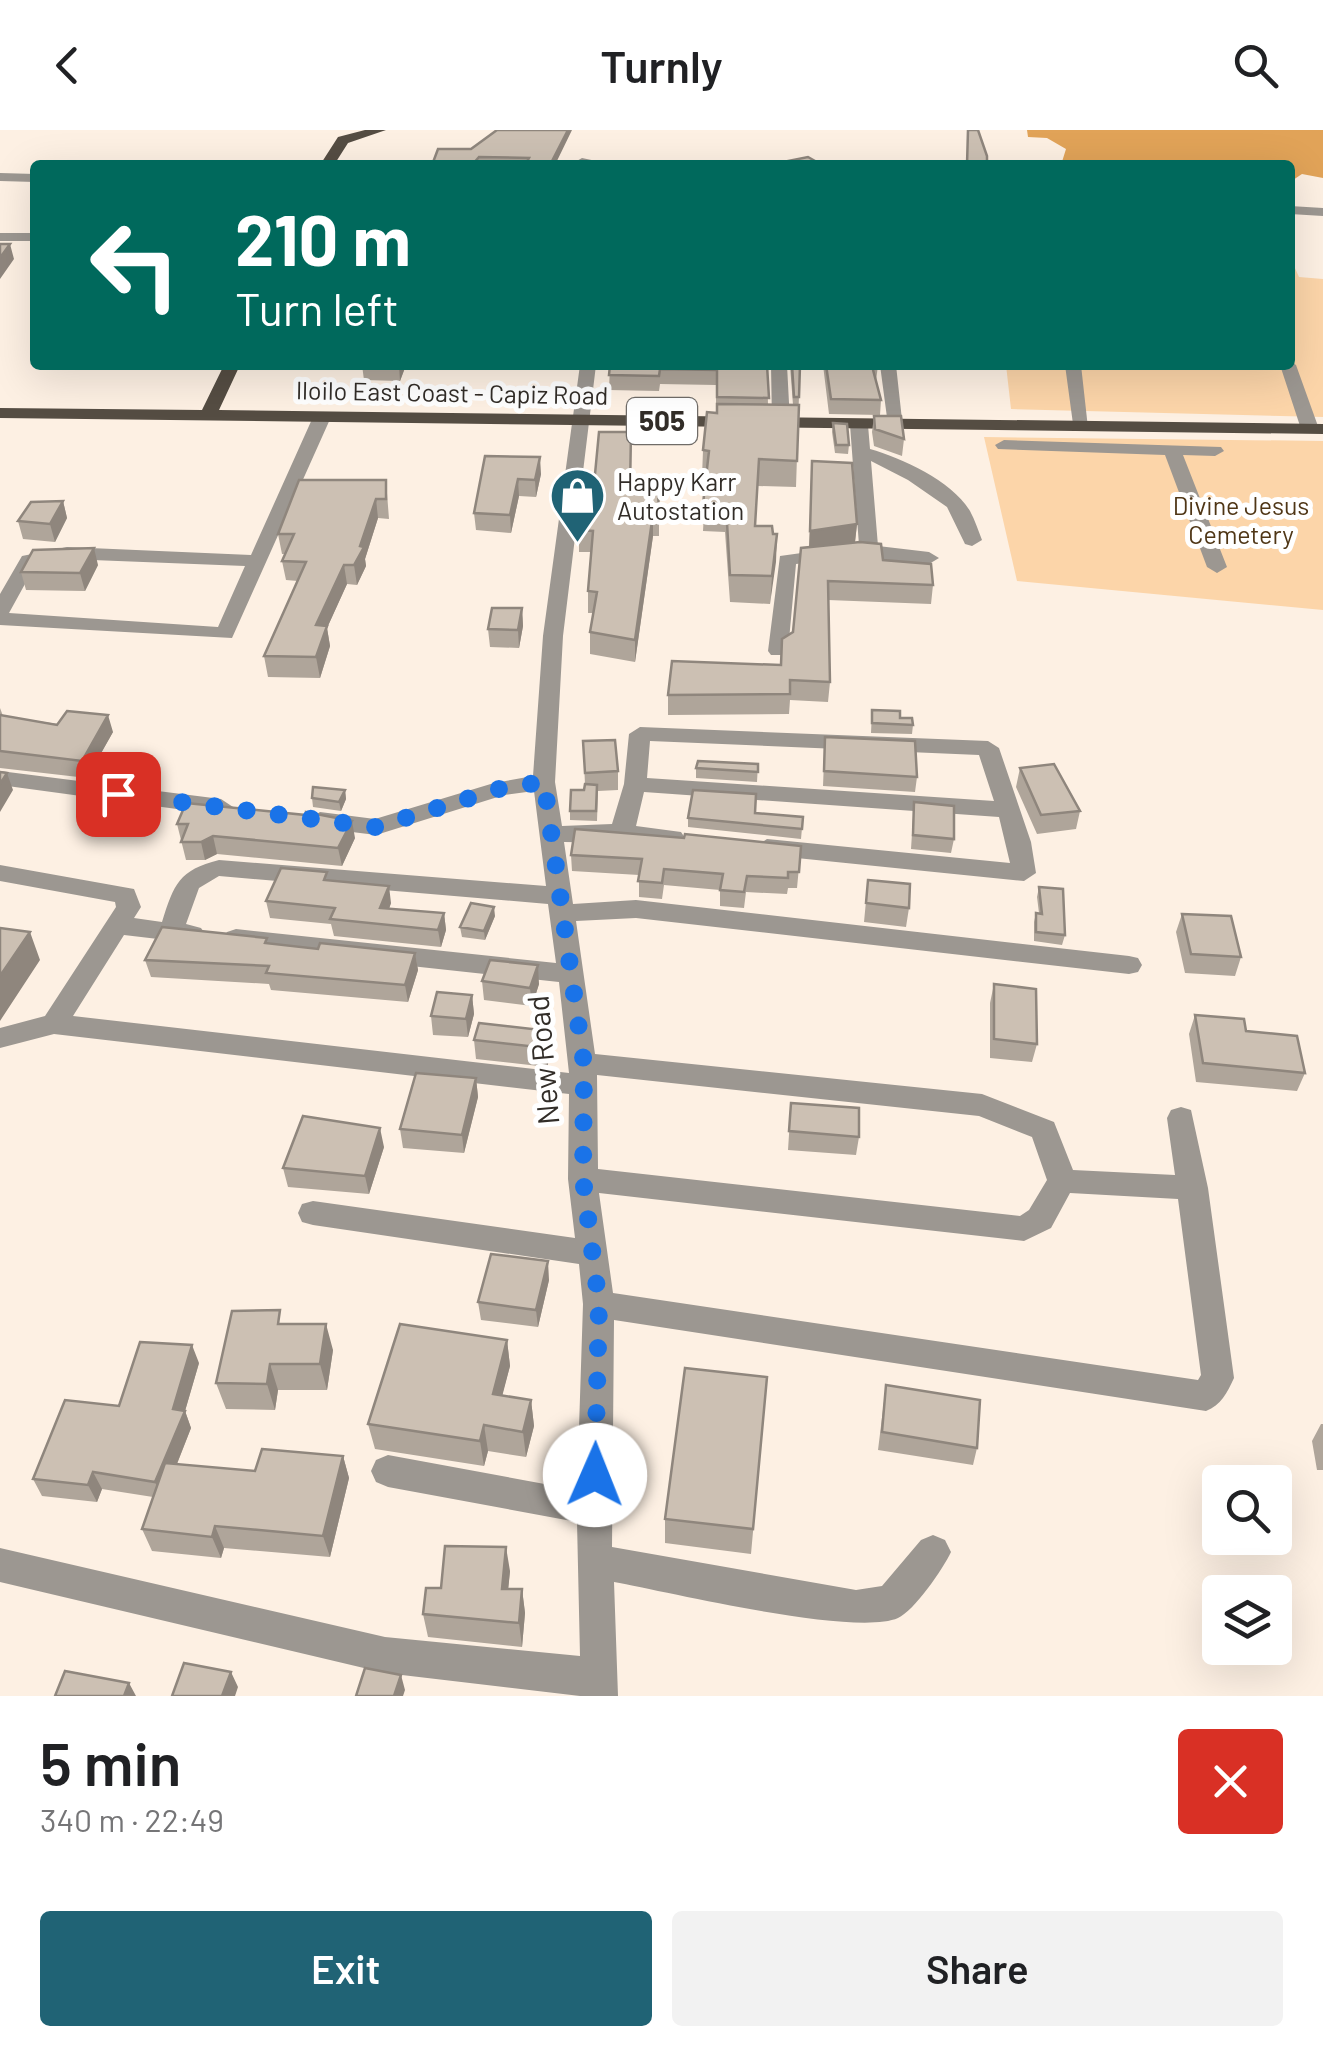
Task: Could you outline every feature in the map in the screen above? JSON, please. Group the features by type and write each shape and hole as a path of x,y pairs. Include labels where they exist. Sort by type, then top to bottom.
{"main road":[{"path":"330,160 343,140 380,130"},
{"path":"209,414 230,370"},
{"name":"Iloilo East Coast - Capiz Road","path":"0,413 1316,429"}],"street":[{"path":"0,177 30,178"},
{"path":"1295,210 1323,212"},
{"path":"0,237 30,237"},
{"name":"New Road","path":"587,370 554,636 544,782 583,1074 583,1179 599,1304 594,1509 599,1686"},
{"path":"779,370 781,422"},
{"path":"889,370 897,425"},
{"path":"1074,370 1082,424"},
{"path":"1290,370 1316,429"},
{"path":"257,561 67,554 30,560 0,616 225,634 322,417"},
{"path":"860,424 869,548"},
{"path":"1146,425 1171,450 1218,568"},
{"path":"1171,450 1177,426"},
{"path":"1004,446 1215,451"},
{"path":"862,452 884,458 950,500 960,509 972,540"},
{"path":"778,651 787,560 827,550 869,548 929,558"},
{"path":"622,832 635,784 640,734 988,748 1019,842 1024,873 741,844"},
{"path":"0,778 238,809"},
{"path":"297,817 376,827 502,788 544,782"},
{"path":"635,784 1008,810"},
{"path":"553,834 622,832 701,840"},
{"path":"172,931 190,878 198,872 219,868 560,905 636,909 1129,965"},
{"path":"0,873 125,895 128,906 54,1024"},
{"path":"115,925 570,974"},
{"path":"0,1038 54,1024 583,1074 982,1105 1044,1130 1062,1181 1040,1219 1024,1229 583,1179"},
{"path":"599,1304 1206,1396 1218,1378 1181,1118"},
{"path":"1062,1181 1193,1188"},
{"path":"312,1213 594,1254"},
{"path":"388,1471 594,1509"},
{"path":"596,1561 856,1608 892,1603 932,1552"},
{"path":"0,1565 385,1654 599,1686"}],"green space":[{"path":"1295,268 1299,277 1323,279 1323,417 1011,409 1007,370 1295,370"},
{"name":"Divine Jesus Cemetery","path":"984,437 1323,441 1323,610 1017,581"}],"shaded area":[{"path":"1027,130 1323,130 1323,178 1302,174 1295,179 1295,160 1063,160 1066,149 1047,138 1028,137"}],"building":[{"path":"497,130 568,130 553,160 434,160 438,149 471,149"},
{"path":"968,130 978,130 987,160 967,160"},
{"path":"0,244 10,244 0,258"},
{"path":"610,370 660,370 659,376 609,375"},
{"path":"717,370 767,370 769,398 717,397"},
{"path":"792,370 800,370 799,397 794,397"},
{"path":"827,370 873,370 881,400 831,399"},
{"path":"717,404 799,405 797,461 759,459 755,526 772,526 773,534 777,534 772,576 730,575 726,505 703,504 709,451 703,450 707,412 717,413"},
{"path":"874,416 901,416 904,439 875,429"},
{"path":"833,423 847,424 849,445 836,445"},
{"path":"599,432 631,432 630,490 658,490 659,515 653,514 635,640 590,632 597,592 588,591 593,531 579,530 587,474 595,474"},
{"path":"485,456 540,457 535,480 518,479 510,515 474,513"},
{"path":"812,461 852,463 857,524 810,531"},
{"path":"299,480 386,480 386,499 376,499 360,546 364,547 354,565 344,565 316,625 327,626 316,657 264,656 306,562 282,561 294,534 278,534"},
{"path":"63,501 50,524 18,521 31,502"},
{"path":"860,542 881,544 883,560 931,564 933,585 828,581 830,682 790,680 790,694 668,695 672,661 781,665 782,639 793,632 801,548"},
{"path":"94,548 80,573 21,572 33,550"},
{"path":"492,608 522,608 518,630 488,629"},
{"path":"872,710 900,711 900,718 912,718 913,725 872,723"},
{"path":"67,711 108,715 82,761 0,751 0,715 57,725"},
{"path":"825,737 915,741 917,777 824,771"},
{"path":"615,740 618,771 585,773 583,741"},
{"path":"698,761 758,764 758,772 696,768"},
{"path":"1054,764 1080,811 1041,815 1020,768"},
{"path":"585,784 597,785 596,811 570,811 571,790 584,790"},
{"path":"313,787 345,790 339,802 312,798"},
{"path":"693,790 756,794 755,813 803,817 802,829 688,818"},
{"path":"914,802 954,806 954,839 913,835"},
{"path":"186,803 306,812 352,821 338,848 213,836 201,842 181,842 188,824 177,824"},
{"path":"575,829 684,838 685,834 801,846 799,872 788,872 788,878 747,876 744,892 720,890 723,874 664,869 662,883 638,881 642,859 571,855"},
{"path":"281,868 327,872 324,880 389,886 380,908 444,913 438,930 330,919 335,908 266,901"},
{"path":"868,880 910,884 909,908 866,903"},
{"path":"1039,887 1063,889 1065,935 1036,932 1036,913 1042,914"},
{"path":"471,903 494,907 484,931 460,927"},
{"path":"1182,914 1231,916 1241,957 1191,954"},
{"path":"162,927 267,938 265,943 318,949 320,943 415,953 405,985 266,973 269,966 145,960"},
{"path":"0,928 30,932 0,976"},
{"path":"490,960 538,965 530,988 482,981"},
{"path":"994,984 1036,989 1037,1044 994,1039"},
{"path":"437,992 472,995 466,1019 431,1016"},
{"path":"1195,1015 1244,1019 1246,1031 1297,1036 1305,1073 1203,1063"},
{"path":"479,1023 550,1031 546,1048 474,1040"},
{"path":"416,1073 476,1078 462,1135 400,1129"},
{"path":"791,1103 859,1108 859,1137 789,1131"},
{"path":"303,1116 380,1128 365,1176 283,1168"},
{"path":"491,1254 548,1261 536,1310 478,1302"},
{"path":"280,1310 278,1324 326,1324 320,1364 270,1364 267,1384 216,1383 232,1311"},
{"path":"400,1324 507,1340 493,1394 531,1400 523,1432 484,1425 480,1441 368,1424"},
{"path":"140,1342 192,1345 173,1409 185,1411 155,1482 93,1472 88,1485 33,1479 65,1400 119,1406"},
{"path":"685,1368 767,1377 753,1529 665,1519"},
{"path":"886,1385 980,1400 977,1448 882,1432"},
{"path":"262,1449 343,1456 323,1536 215,1526 212,1537 142,1529 165,1463 255,1471"},
{"path":"445,1546 506,1547 502,1589 522,1589 519,1623 423,1614 426,1588 441,1588"},
{"path":"184,1663 231,1672 222,1696 172,1696"},
{"path":"365,1668 401,1675 394,1696 356,1696"},
{"path":"65,1671 129,1683 124,1696 55,1696"}],"place":[{"name":"Happy Karr Autostation","path":"578,545"}],"route":[{"path":"118,794 376,827 502,788 544,782 584,1064 583,1179 599,1304 595,1475"}]}
